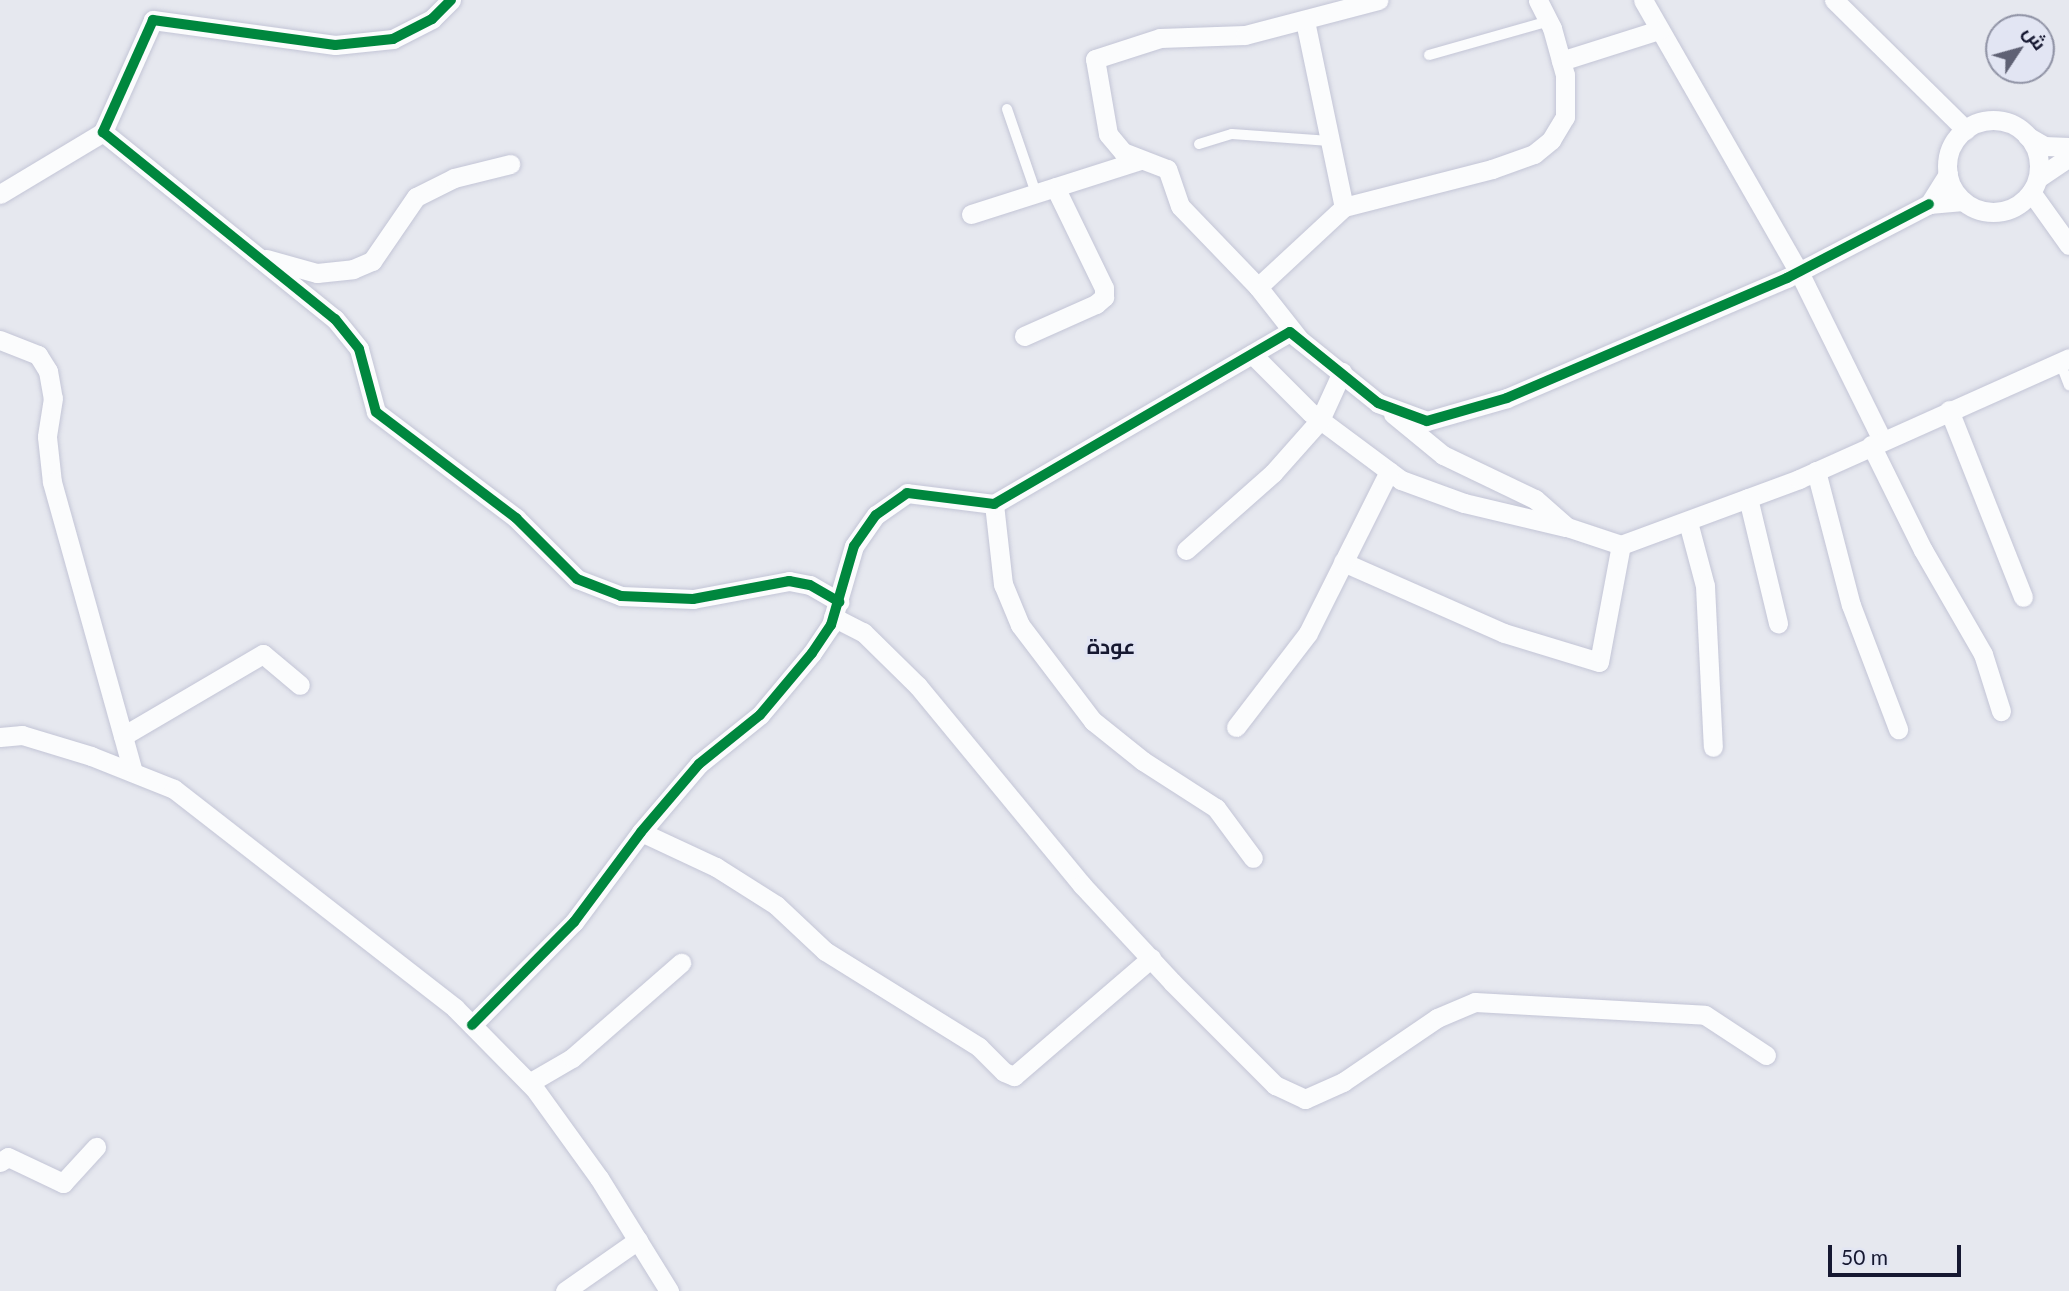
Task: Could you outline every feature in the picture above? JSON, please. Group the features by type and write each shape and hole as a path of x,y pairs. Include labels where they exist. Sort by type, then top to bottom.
{"street":[{"path":"0,194 103,132 153,20 335,45 393,39 432,19 451,0"},
{"path":"1299,339 1258,287 1180,206 1167,169 1123,152 1108,134 1095,59 1160,38 1245,34 1305,21 1378,0"},
{"path":"1258,287 1344,207 1534,154 1551,140 1565,117 1561,61 1549,21 1538,0"},
{"path":"1643,0 1799,272 1923,550 1983,654 2000,711"},
{"path":"1834,0 1966,130"},
{"path":"1305,21 1344,207"},
{"path":"1561,61 1659,30"},
{"path":"1929,204 1948,174 1952,145 1966,130 1987,121 2002,121 2044,146 2069,147"},
{"path":"103,132 335,319 359,349 376,412 516,518 577,579 621,596 693,599 789,581 810,584 918,685 1082,885 1275,1085 1305,1099 1364,1069 1437,1018 1475,1002 1705,1015 1766,1055"},
{"path":"2028,136 2039,163 2034,185 2069,245"},
{"path":"1378,402 1427,421 1507,398 1799,272 1929,204 1963,201 1991,212 2021,204 2034,185 2069,157"},
{"path":"971,214 1140,160"},
{"path":"262,258 317,273 353,269 372,261 416,197 454,178 510,164"},
{"path":"1948,174 1963,201"},
{"path":"1024,336 1096,304 1104,297 1104,288 1055,187"},
{"path":"472,1025 574,922 641,832 699,764 760,715 812,653 836,609 854,546 876,515 907,493 994,504 1290,332 1443,455 1535,499 1567,527"},
{"path":"0,340 38,355 48,371 53,398 47,437 52,482 133,772"},
{"path":"1252,354 1321,420 1401,480 1464,503 1567,527 1621,545 1688,522 1816,471 2065,360"},
{"path":"1186,550 1273,473 1321,420 1342,372"},
{"path":"1949,410 2023,597"},
{"path":"1236,727 1308,633 1389,471"},
{"path":"1816,471 1852,605 1898,729"},
{"path":"1748,499 1778,623"},
{"path":"994,504 1003,584 1020,625 1093,721 1143,761 1216,808 1253,858"},
{"path":"1688,522 1705,586 1713,747"},
{"path":"1343,562 1504,633 1599,662 1621,545"},
{"path":"123,736 263,654 300,685"},
{"path":"0,737 22,735 133,772 174,789 472,1025 529,1083 599,1178 668,1291"},
{"path":"641,832 716,867 776,905 825,951 979,1047 1004,1072 1014,1076 1151,958"},
{"path":"529,1083 572,1058 681,963"},
{"path":"0,1162 8,1157 63,1183 96,1147"},
{"path":"565,1291 638,1240"}],"lane":[{"path":"1429,55 1549,21"},
{"path":"1007,109 1036,193"},
{"path":"1199,144 1232,134 1330,141"},
{"path":"2065,360 2069,385"}],"cycle path":[{"path":"451,0 432,19 393,39 335,45 153,20 103,132 335,319 359,349 376,412 516,518 577,579 621,596 693,599 789,581 810,585 839,602"},
{"path":"472,1025 574,922 641,832 699,764 760,715 812,653 831,625 854,546 876,515 907,493 994,504 1290,332 1378,403 1427,421 1507,398 1787,278 1929,204"}],"district":[{"name":"عودة","path":"1111,646"}]}
